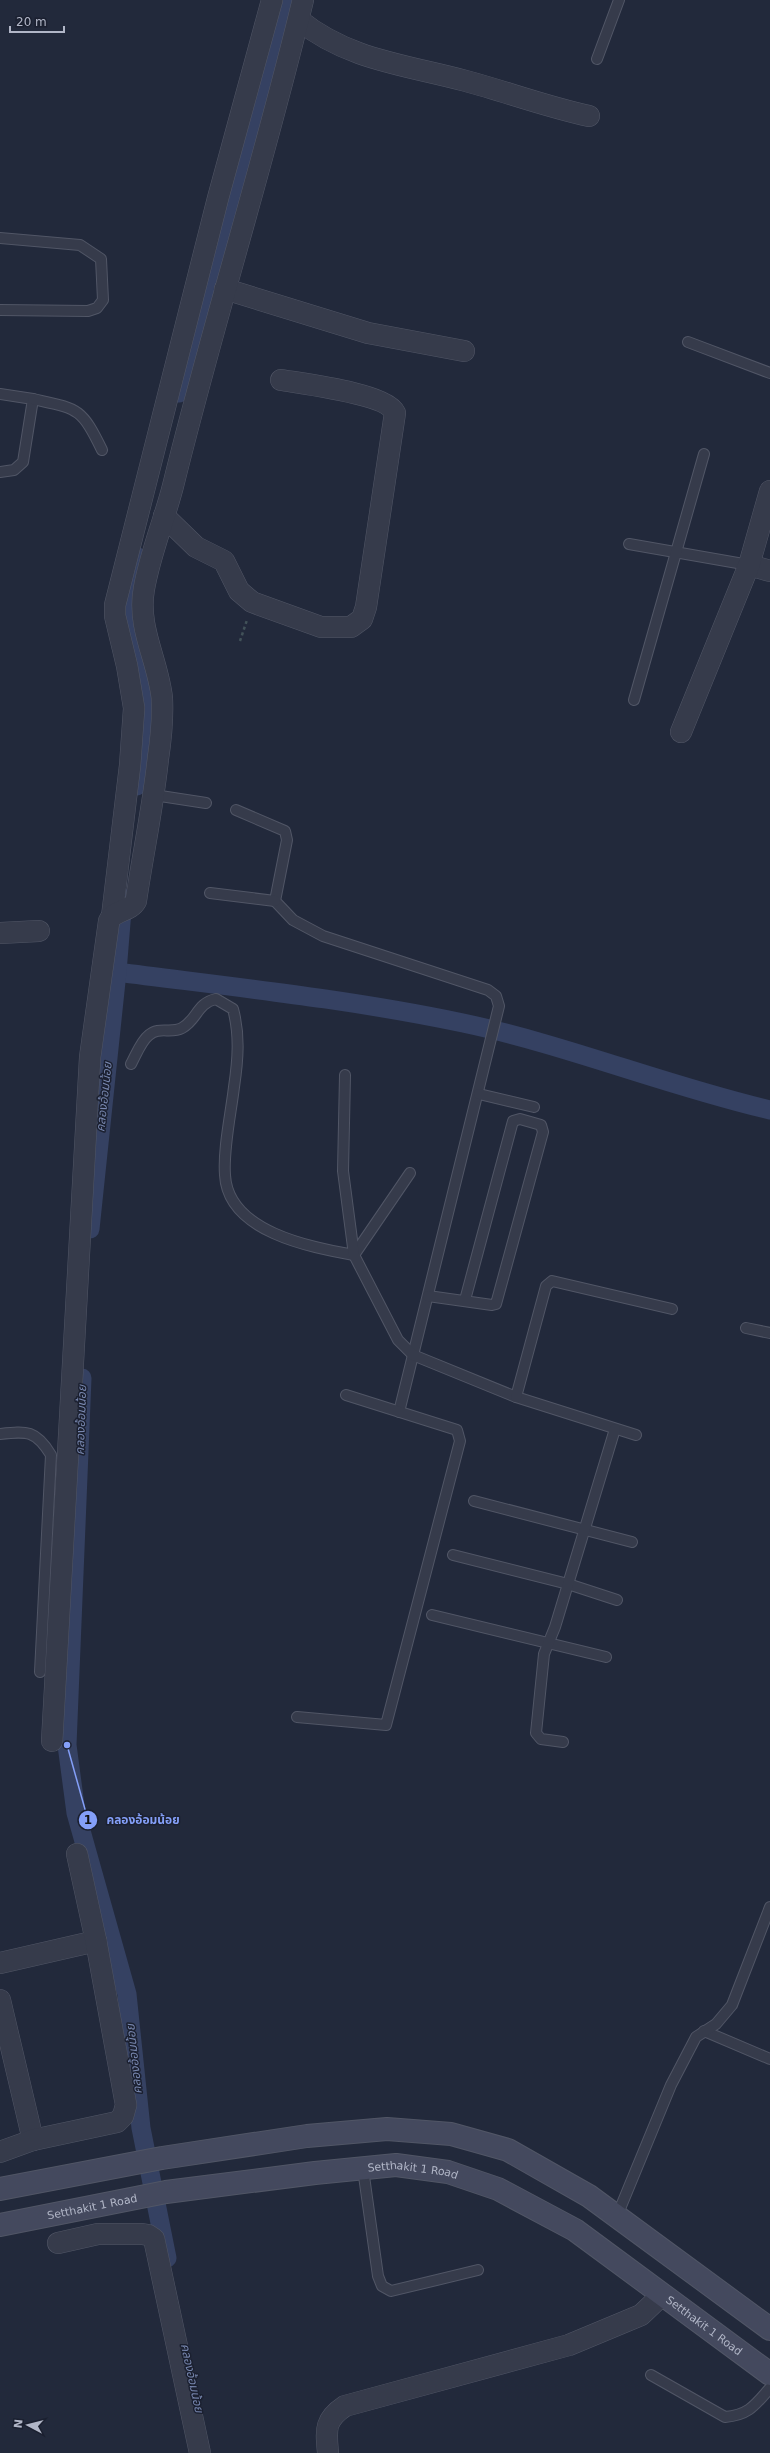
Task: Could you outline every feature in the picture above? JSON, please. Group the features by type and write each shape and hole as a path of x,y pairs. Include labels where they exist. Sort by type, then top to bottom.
{"main road":[{"path":"0,2189 162,2158 307,2136 387,2129 451,2134 508,2150 589,2196 770,2329"},
{"name":"Setthakit 1 Road","path":"0,2225 166,2192 396,2165 448,2172 498,2189 575,2230 770,2374"}],"street":[{"path":"120,912 134,708 127,666 115,616 116,605 218,198 272,0"},
{"path":"52,1741 90,1057 109,921 136,901 154,795 162,726 162,698 142,615 148,561 164,516 195,395 299,20 303,0"},
{"path":"299,20 331,43 389,63 465,80 551,108 589,116"},
{"path":"225,288 368,333 464,351"},
{"path":"164,516 196,548 224,561 239,591 252,602 321,627 351,627 362,619 366,607 374,565 396,413 387,403 365,396 281,380"},
{"path":"681,732 749,565 770,491"},
{"path":"749,565 770,571"},
{"path":"0,933 40,931"},
{"path":"0,2152 33,2140 117,2122 123,2116 126,2105 96,1941 77,1854"},
{"path":"0,1963 96,1941"},
{"path":"0,2000 33,2140"},
{"path":"58,2242 98,2234 142,2234 148,2235 154,2240 200,2453"},
{"path":"328,2453 328,2423 333,2414 345,2406 569,2345 641,2315 662,2295"}],"lane":[{"path":"597,59 619,0"},
{"path":"0,238 80,245 93,252 101,259 103,300 97,308 88,311 0,310"},
{"path":"688,342 770,373"},
{"path":"0,394 33,399 71,408 87,420 102,450"},
{"path":"0,472 14,470 23,462 33,399"},
{"path":"634,700 704,454"},
{"path":"629,544 749,565"},
{"path":"154,795 206,803"},
{"path":"236,810 285,831 287,840 275,901"},
{"path":"210,894 275,901 303,927 323,936 488,990 496,996 499,1006 479,1094 399,1412"},
{"path":"131,1064 148,1035 160,1030 181,1029 187,1025 206,1001 216,998 233,1009 238,1025 239,1052 225,1176 234,1202 245,1216 268,1230 307,1246 354,1255"},
{"path":"345,1075 343,1171 354,1255 398,1340 413,1355 516,1397 636,1435"},
{"path":"479,1094 534,1107"},
{"path":"428,1296 496,1304 543,1132 541,1125 520,1119 513,1122 465,1300"},
{"path":"354,1255 410,1173"},
{"path":"516,1397 546,1286 552,1281 672,1309"},
{"path":"746,1328 770,1333"},
{"path":"297,1717 378,1726 386,1725 390,1717 460,1441 457,1430 346,1395"},
{"path":"563,1742 541,1739 536,1733 544,1654 568,1584 615,1428"},
{"path":"0,1434 21,1432 34,1434 43,1442 50,1455 40,1672"},
{"path":"474,1501 585,1528 632,1542"},
{"path":"453,1555 568,1584 617,1600"},
{"path":"432,1615 606,1657"},
{"path":"617,2216 671,2085 696,2037 716,2024 732,2005 770,1906"},
{"path":"704,2032 770,2059"},
{"path":"363,2169 378,2276 382,2286 391,2290 478,2270"},
{"path":"651,2375 725,2416 738,2416 750,2410 770,2388"}],"waterway":[{"path":"179,393 284,0"},
{"path":"136,556 127,615 147,718 137,786"},
{"name":"คลองอ้อมน้อย","path":"90,1229 117,972 123,898"},
{"path":"117,972 334,1000 463,1023 540,1042 693,1089 770,1110"},
{"name":"คลองอ้อมน้อย","path":"82,1378 67,1745 76,1813 127,1994 141,2128 167,2258"}],"place":[{"name":"คลองอ้อมน้อย","path":"67,1745"}]}
